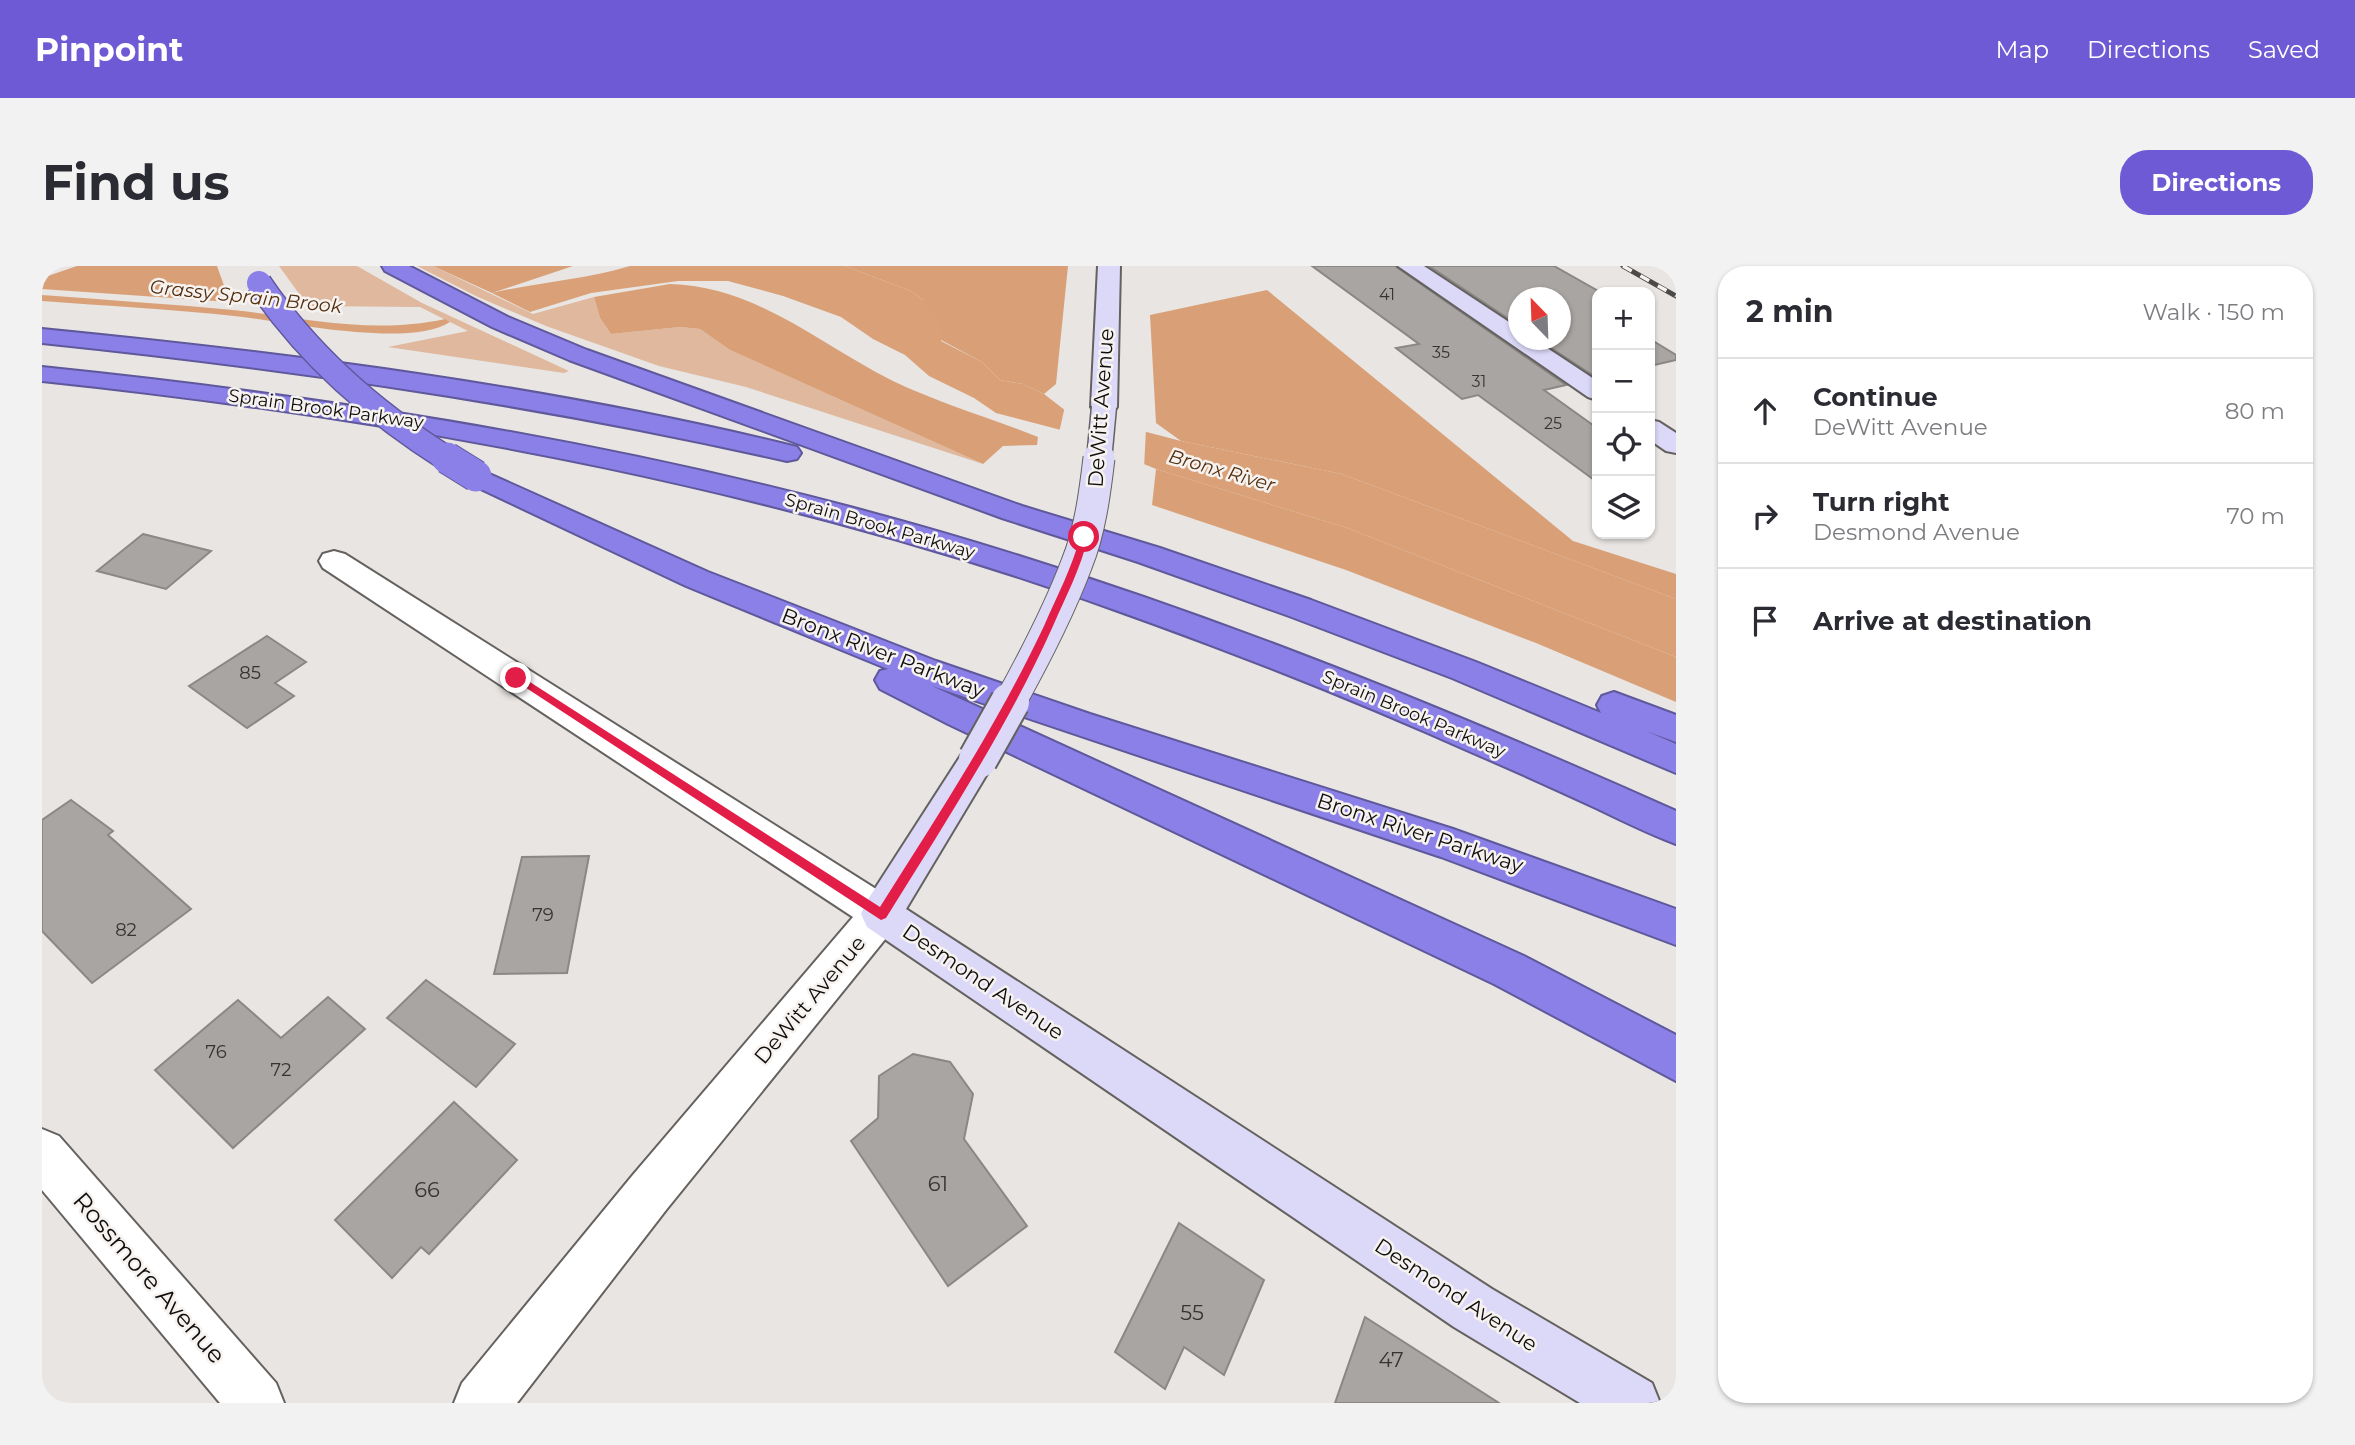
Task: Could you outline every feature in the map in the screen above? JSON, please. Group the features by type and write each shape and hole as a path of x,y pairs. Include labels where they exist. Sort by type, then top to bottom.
{"highway":[{"path":"393,266 500,322 578,355 1012,512 1342,611 1471,653 1676,729"},
{"name":"Bronx River Parkway","path":"256,274 275,308 339,378 399,427 476,476 589,532 703,583 910,665 1077,723 1437,837 1570,884 1676,927"},
{"name":"Sprain Brook Parkway","path":"42,336 304,364 528,400 761,447 1012,512"},
{"name":"Sprain Brook Parkway","path":"42,374 283,401 433,424 658,469 858,519 1049,577 1276,657 1455,730 1676,828"},
{"path":"1149,555 1452,665 1676,759"},
{"path":"703,583 961,715 1509,970 1676,1059"}],"street":[{"name":"DeWitt Avenue","path":"482,1403 649,1192 881,914 978,759 1031,664 1078,562 1096,487 1104,407 1109,266"},
{"path":"1409,266 1508,332"},
{"path":"1535,350 1592,389"},
{"path":"1655,431 1676,445"},
{"name":"Desmond Avenue","path":"334,561 881,914 1473,1308 1632,1403"},
{"name":"Rossmore Avenue","path":"42,1153 256,1403"}],"path":[{"path":"42,268 48,266"}],"shaded area":[{"path":"77,266 217,266 230,302 42,289 42,278"},
{"path":"279,266 357,266 422,303 569,371 564,373 388,347 468,331 420,307 308,306"},
{"path":"417,266 433,266 533,314 594,297 600,318 611,334 680,327 700,329 730,350 983,464 746,387 659,366 546,326 478,297"},
{"path":"433,266 573,266 492,293"},
{"path":"845,266 1068,266 1056,384 1044,394 1023,384 1000,380 982,362 941,340 923,300 911,291"},
{"path":"670,284 701,287 759,306 910,389 1038,437 1037,445 1003,446 983,464 730,350 700,329 680,327 611,334 600,318 594,297"},
{"path":"1267,290 1573,541 1676,574 1676,599 1342,474 1181,441 1156,423 1150,315"},
{"path":"1156,469 1347,528 1676,657 1676,702 1536,643 1346,570 1152,505"}],"water":[{"name":"Bronx River","path":"630,266 845,266 911,291 923,300 942,326 941,341 982,362 1000,380 1023,384 1044,394 1066,411 1181,441 1342,474 1676,599 1676,657 1347,528 1156,469 1061,430 996,413 974,398 929,376 905,355 873,339 841,317 783,296 728,281 678,281 591,293 530,312 492,293 596,275"}],"pier":[{"path":"1065,406 1146,429 1144,468 1059,433"}],"building":[{"path":"1312,266 1395,266 1508,345 1508,350 1516,350 1566,385 1544,390 1592,424 1592,478 1478,395 1462,399 1396,348 1419,344"},
{"path":"1429,266 1554,266 1592,287 1592,375 1554,350 1571,350 1571,287 1508,287 1508,318"},
{"path":"1655,342 1676,355 1676,360 1655,365"},
{"path":"143,534 211,551 166,589 97,571"},
{"path":"267,636 306,662 275,683 294,696 247,728 189,686"},
{"path":"71,800 113,831 108,835 191,909 92,983 42,931 42,820"},
{"path":"589,856 567,973 494,974 522,857"},
{"path":"426,980 515,1044 476,1087 387,1018"},
{"path":"328,997 365,1029 233,1148 155,1070 238,1000 281,1038"},
{"path":"913,1054 950,1062 973,1094 964,1139 1027,1226 948,1286 851,1141 878,1118 879,1076"},
{"path":"454,1102 517,1160 429,1254 421,1247 392,1278 335,1220"},
{"path":"1179,1223 1264,1280 1224,1375 1184,1347 1165,1389 1115,1352"},
{"path":"1365,1317 1499,1403 1335,1403"}],"waterway":[{"name":"Grassy Sprain Brook","path":"42,298 234,313 366,330 419,328 445,322"}],"railway":[{"path":"1623,266 1676,296"},
{"path":"1662,266 1676,274"}],"route":[{"path":"516,678 881,914 978,759 1031,664 1078,562 1084,537"}]}
